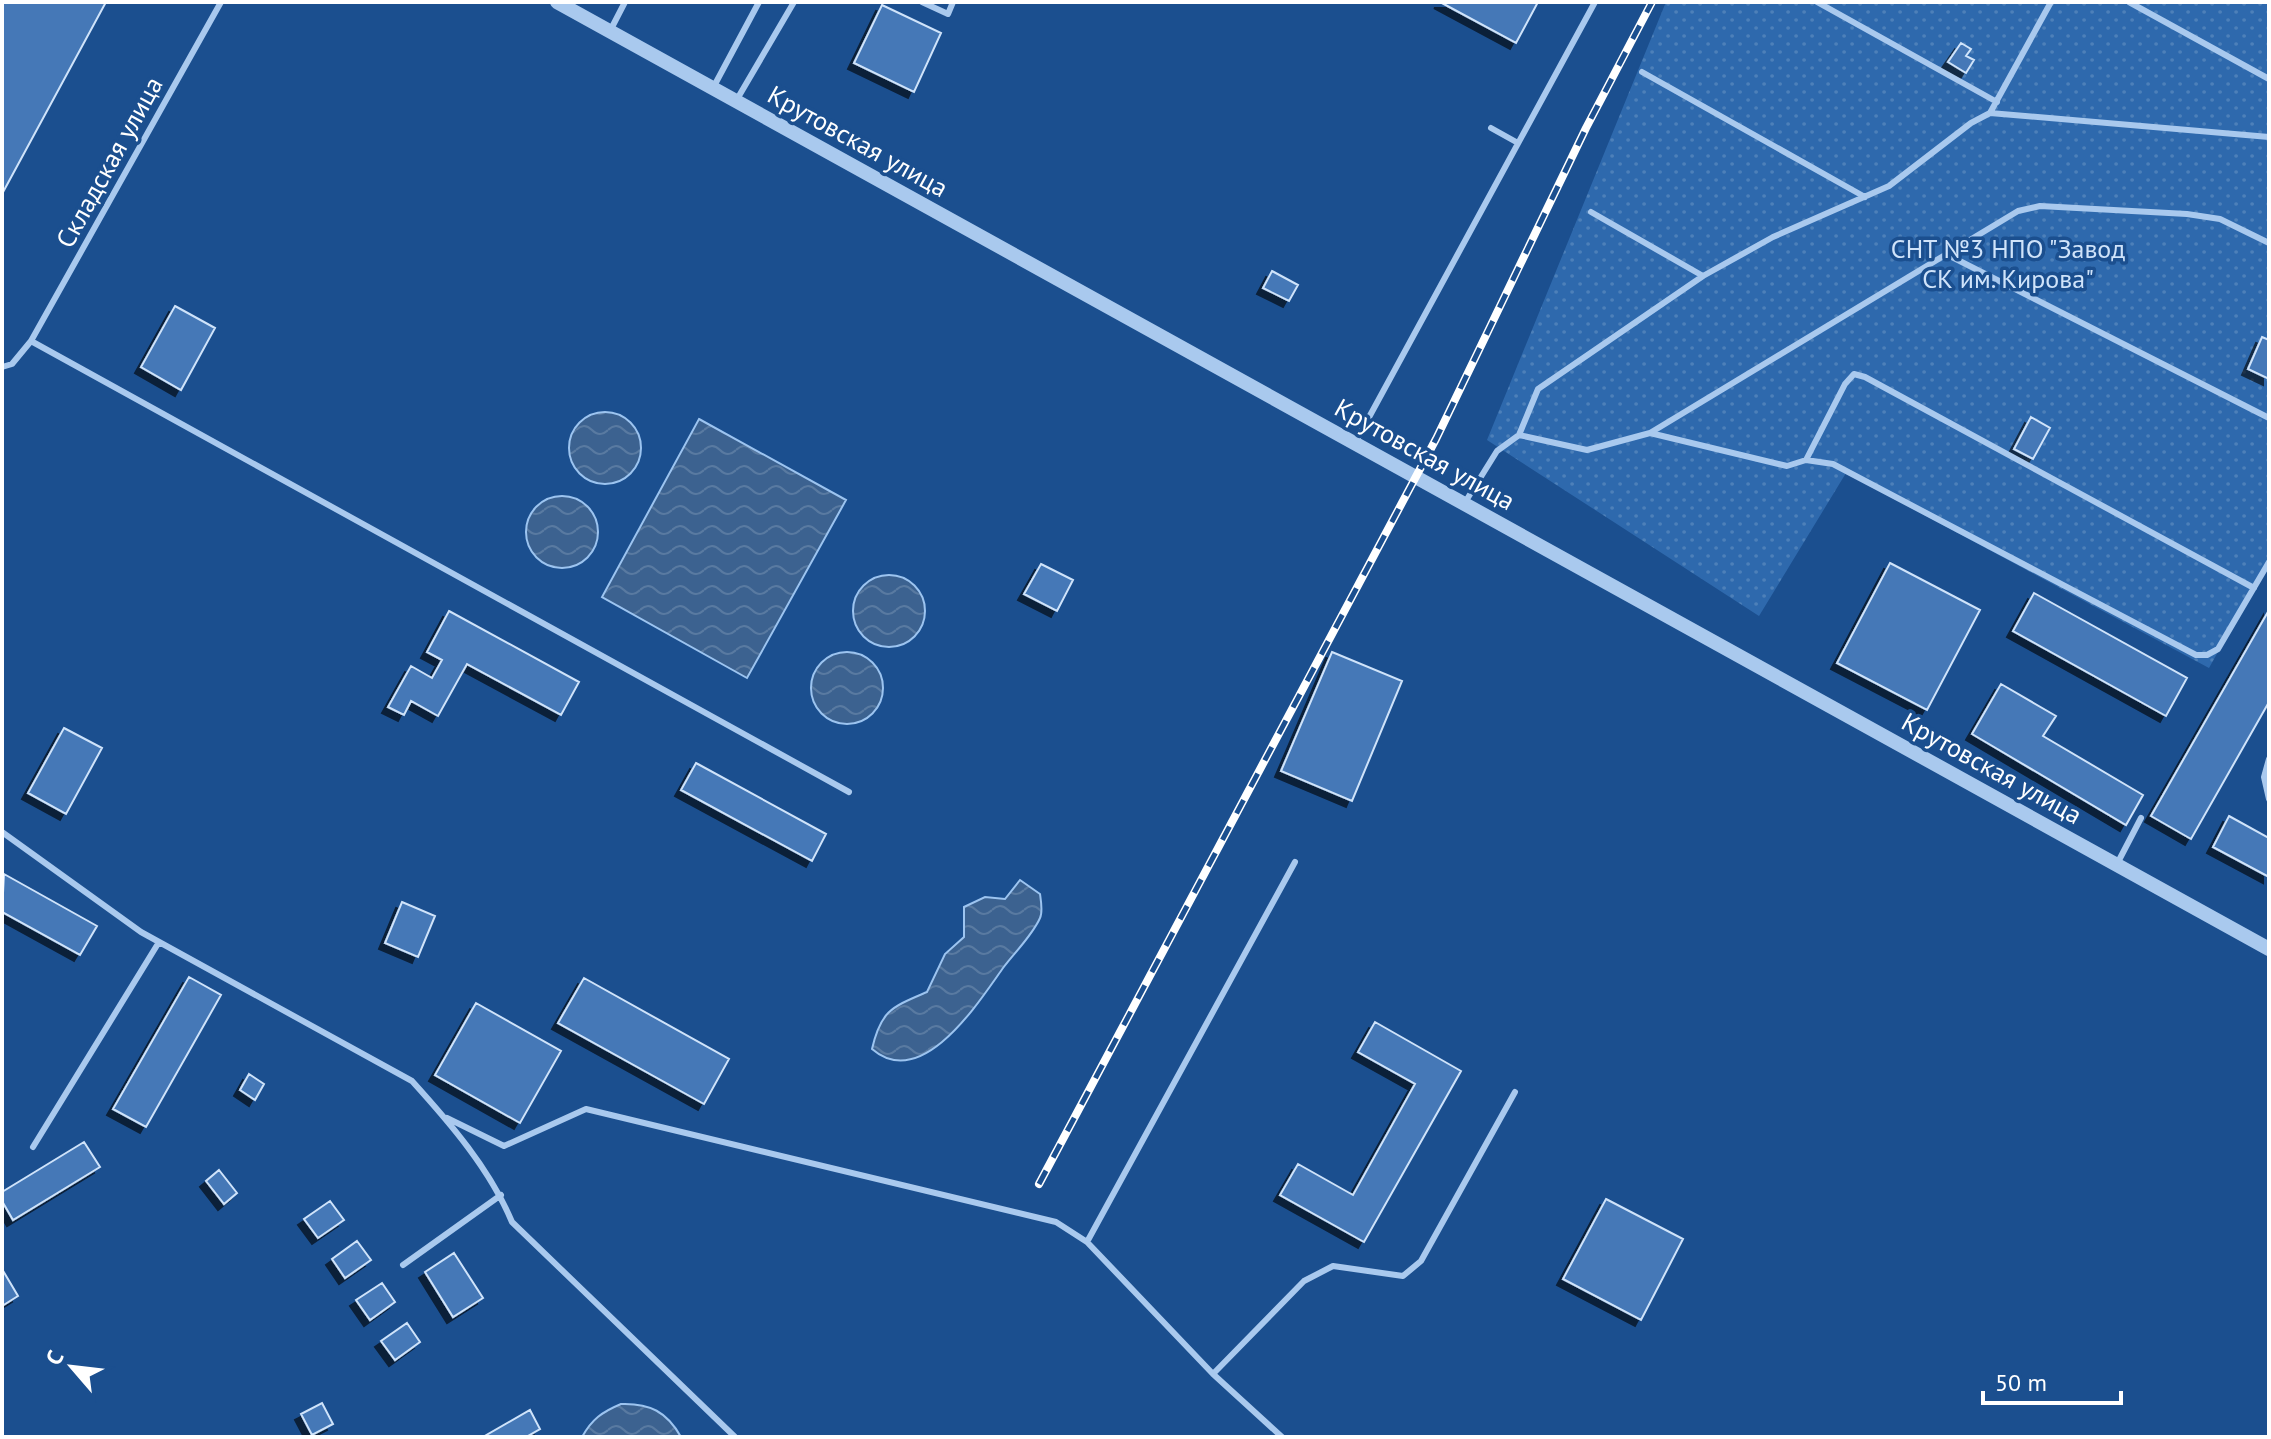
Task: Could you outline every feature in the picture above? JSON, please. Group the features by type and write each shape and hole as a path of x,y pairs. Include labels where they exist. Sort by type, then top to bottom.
{"street":[{"name":"Крутовская улица","path":"557,2 2269,949"}],"lane":[{"name":"Складская улица","path":"2,367 12,364 31,341 221,2"},
{"path":"610,31 625,2"},
{"path":"713,88 759,2"},
{"path":"736,101 794,2"},
{"path":"922,2 948,14 953,2"},
{"path":"1355,443 1595,2"},
{"path":"1817,2 1997,102"},
{"path":"1464,504 1497,451 1519,435 1538,389 1703,276 1773,237 1889,186 1971,123 1990,113 2051,2"},
{"path":"2129,2 2269,79"},
{"path":"1642,72 1865,197"},
{"path":"1990,113 2269,137"},
{"path":"1491,128 1518,143"},
{"path":"1519,435 1587,450 1650,433 2018,211 2040,206 2187,214 2220,219 2269,243"},
{"path":"1591,212 1703,276"},
{"path":"1948,255 2269,418"},
{"path":"31,341 849,792"},
{"path":"1806,460 1845,384 1854,374 1865,377 2254,588"},
{"path":"1650,433 1787,466 1806,460 1833,464 2196,655 2207,655 2218,649 2269,562"},
{"path":"2269,759 2264,777 2269,799"},
{"path":"2117,865 2141,818"},
{"path":"2,834 159,942 412,1081 444,1117 501,1195 512,1222 735,1437"},
{"path":"1087,1242 1295,862"},
{"path":"33,1147 159,942"},
{"path":"1213,1374 1304,1281 1333,1266 1403,1276 1421,1261 1515,1092"},
{"path":"444,1117 504,1146 586,1109 1056,1222 1087,1242 1213,1374 1282,1437"},
{"path":"403,1265 501,1195"}],"green space":[{"name":"СНТ №3 НПО \"Завод СК им. Кирова\"","path":"1666,2 2269,2 2269,560 2209,668 1846,473 1759,616 1487,440"}],"water":[{"path":"605,412 625,418 635,428 641,448 635,468 625,478 605,484 585,478 575,468 569,448 575,428 585,418"},
{"path":"699,419 846,500 747,678 602,597"},
{"path":"562,496 582,502 592,512 598,532 592,552 582,562 562,568 542,562 532,552 526,532 532,512 542,502"},
{"path":"889,575 909,581 919,591 925,611 919,631 909,641 889,647 869,641 859,631 853,611 859,591 869,581"},
{"path":"847,652 867,658 877,668 883,688 877,708 867,718 847,724 827,718 817,708 811,688 817,668 827,658"},
{"path":"1020,880 1040,894 1040,918 964,1020 929,1051 910,1059 891,1059 872,1049 884,1018 897,1006 927,992 945,954 964,937 964,907 985,897 1005,899"},
{"path":"621,1404 641,1405 657,1411 670,1421 681,1437 582,1437 598,1417"}],"building":[{"path":"2,2 106,2 2,194"},
{"path":"1440,2 1538,2 1516,43"},
{"path":"882,5 941,33 914,92 854,63"},
{"path":"1961,43 1971,49 1966,56 1974,60 1966,73 1948,62"},
{"path":"1272,271 1298,285 1289,301 1263,288"},
{"path":"175,306 215,328 181,390 141,367"},
{"path":"2262,337 2269,340 2269,379 2248,369"},
{"path":"2031,417 2050,428 2033,459 2014,449"},
{"path":"1890,563 1980,610 1927,710 1837,663"},
{"path":"1041,564 1073,580 1057,611 1024,594"},
{"path":"2034,593 2187,678 2166,716 2013,631"},
{"path":"2269,610 2269,702 2191,839 2151,816"},
{"path":"449,611 579,682 561,715 467,664 438,716 411,701 404,715 388,707 411,666 432,678 442,660 427,652"},
{"path":"1332,652 1402,681 1352,801 1281,771"},
{"path":"2001,684 2056,716 2043,736 2143,795 2126,825 1972,734"},
{"path":"64,728 102,748 66,814 28,793"},
{"path":"696,763 826,834 812,861 681,790"},
{"path":"2229,816 2269,838 2269,877 2213,847"},
{"path":"4,874 97,926 80,955 2,912"},
{"path":"402,902 435,916 418,957 385,943"},
{"path":"189,977 221,995 146,1127 113,1109"},
{"path":"584,978 729,1059 704,1104 558,1023"},
{"path":"476,1003 561,1051 520,1123 435,1075"},
{"path":"1375,1022 1461,1071 1364,1242 1280,1195 1298,1164 1353,1195 1415,1084 1358,1052"},
{"path":"249,1074 264,1084 255,1100 240,1090"},
{"path":"84,1142 100,1167 13,1220 2,1201 2,1192"},
{"path":"219,1170 237,1193 224,1204 206,1181"},
{"path":"1606,1199 1683,1239 1641,1320 1563,1279"},
{"path":"330,1201 344,1220 318,1238 304,1219"},
{"path":"357,1241 371,1260 345,1278 332,1259"},
{"path":"454,1253 483,1298 453,1317 425,1272"},
{"path":"2,1269 18,1296 2,1306"},
{"path":"382,1283 395,1302 370,1320 356,1300"},
{"path":"407,1323 420,1342 395,1360 381,1341"},
{"path":"322,1403 333,1424 312,1435 301,1414"},
{"path":"530,1410 540,1429 526,1437 483,1437"}],"railway":[{"path":"1039,1184 1436,439 1586,128 1652,2"}]}
